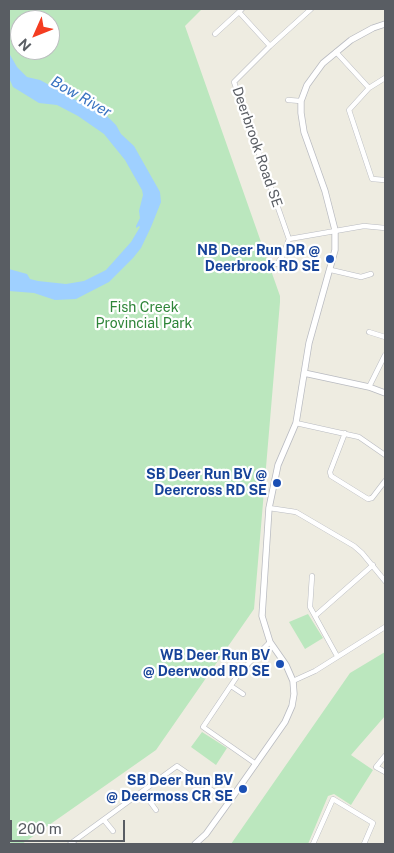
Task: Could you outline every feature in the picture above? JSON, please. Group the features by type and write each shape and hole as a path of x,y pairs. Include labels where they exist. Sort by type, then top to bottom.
{"street":[{"name":"Deerbrook Road SE","path":"289,239 234,82 311,9"},
{"path":"215,34 241,10 270,46"},
{"path":"195,844 206,834 285,722 292,706 294,694 293,681 286,665 270,642 262,616 269,508 278,466 296,422 309,343 336,250 335,230 325,191 304,132 301,101 306,85 323,63 351,40 385,24"},
{"path":"336,52 369,88"},
{"path":"385,78 369,88 349,110 372,178 385,180"},
{"path":"288,100 301,101"},
{"path":"277,264 283,255 289,239 364,226 385,228"},
{"path":"331,270 361,277 371,274"},
{"path":"369,332 385,337"},
{"path":"369,387 385,355"},
{"path":"304,373 369,387 385,393"},
{"path":"296,422 345,432 358,437 385,455"},
{"path":"345,432 330,472 331,476 368,499 372,498 385,481"},
{"path":"269,508 296,512 354,546 373,565 385,581"},
{"path":"315,616 373,565"},
{"path":"312,576 310,607 337,656"},
{"path":"293,681 315,671 385,628"},
{"path":"256,764 203,727 240,672 270,642"},
{"path":"231,686 243,694"},
{"path":"385,756 376,766 385,772"},
{"path":"70,844 178,766 229,802"},
{"path":"143,792 156,810"},
{"path":"314,844 333,800 373,823 364,844"},
{"path":"104,820 112,831"}],"green space":[{"name":"Fish Creek Provincial Park","path":"9,9 202,9 185,26 280,296 254,609 156,750 22,844 9,844"},
{"path":"308,614 323,638 305,649 289,622"},
{"path":"385,652 385,716 351,755 373,770 351,805 334,794 328,796 308,844 231,844 350,673"},
{"path":"202,732 227,748 216,765 191,747"}],"water":[{"path":"9,53 10,60 13,60 27,77 40,80 107,116 116,125 121,134 134,146 160,192 161,202 141,248 109,282 76,299 55,300 34,293 9,291 9,269 27,274 30,279 66,284 84,281 106,270 131,242 140,227 136,228 140,218 142,190 125,160 104,134 78,116 57,105 39,103 13,87 9,78"}],"place":[{"name":"NB Deer Run DR @ Deerbrook RD SE","path":"330,259"},
{"name":"SB Deer Run BV @ Deercross RD SE","path":"277,483"},
{"name":"WB Deer Run BV @ Deerwood RD SE","path":"280,664"},
{"name":"SB Deer Run BV @ Deermoss CR SE","path":"243,789"}],"water label":[{"name":"Bow River","path":"81,97"}]}
